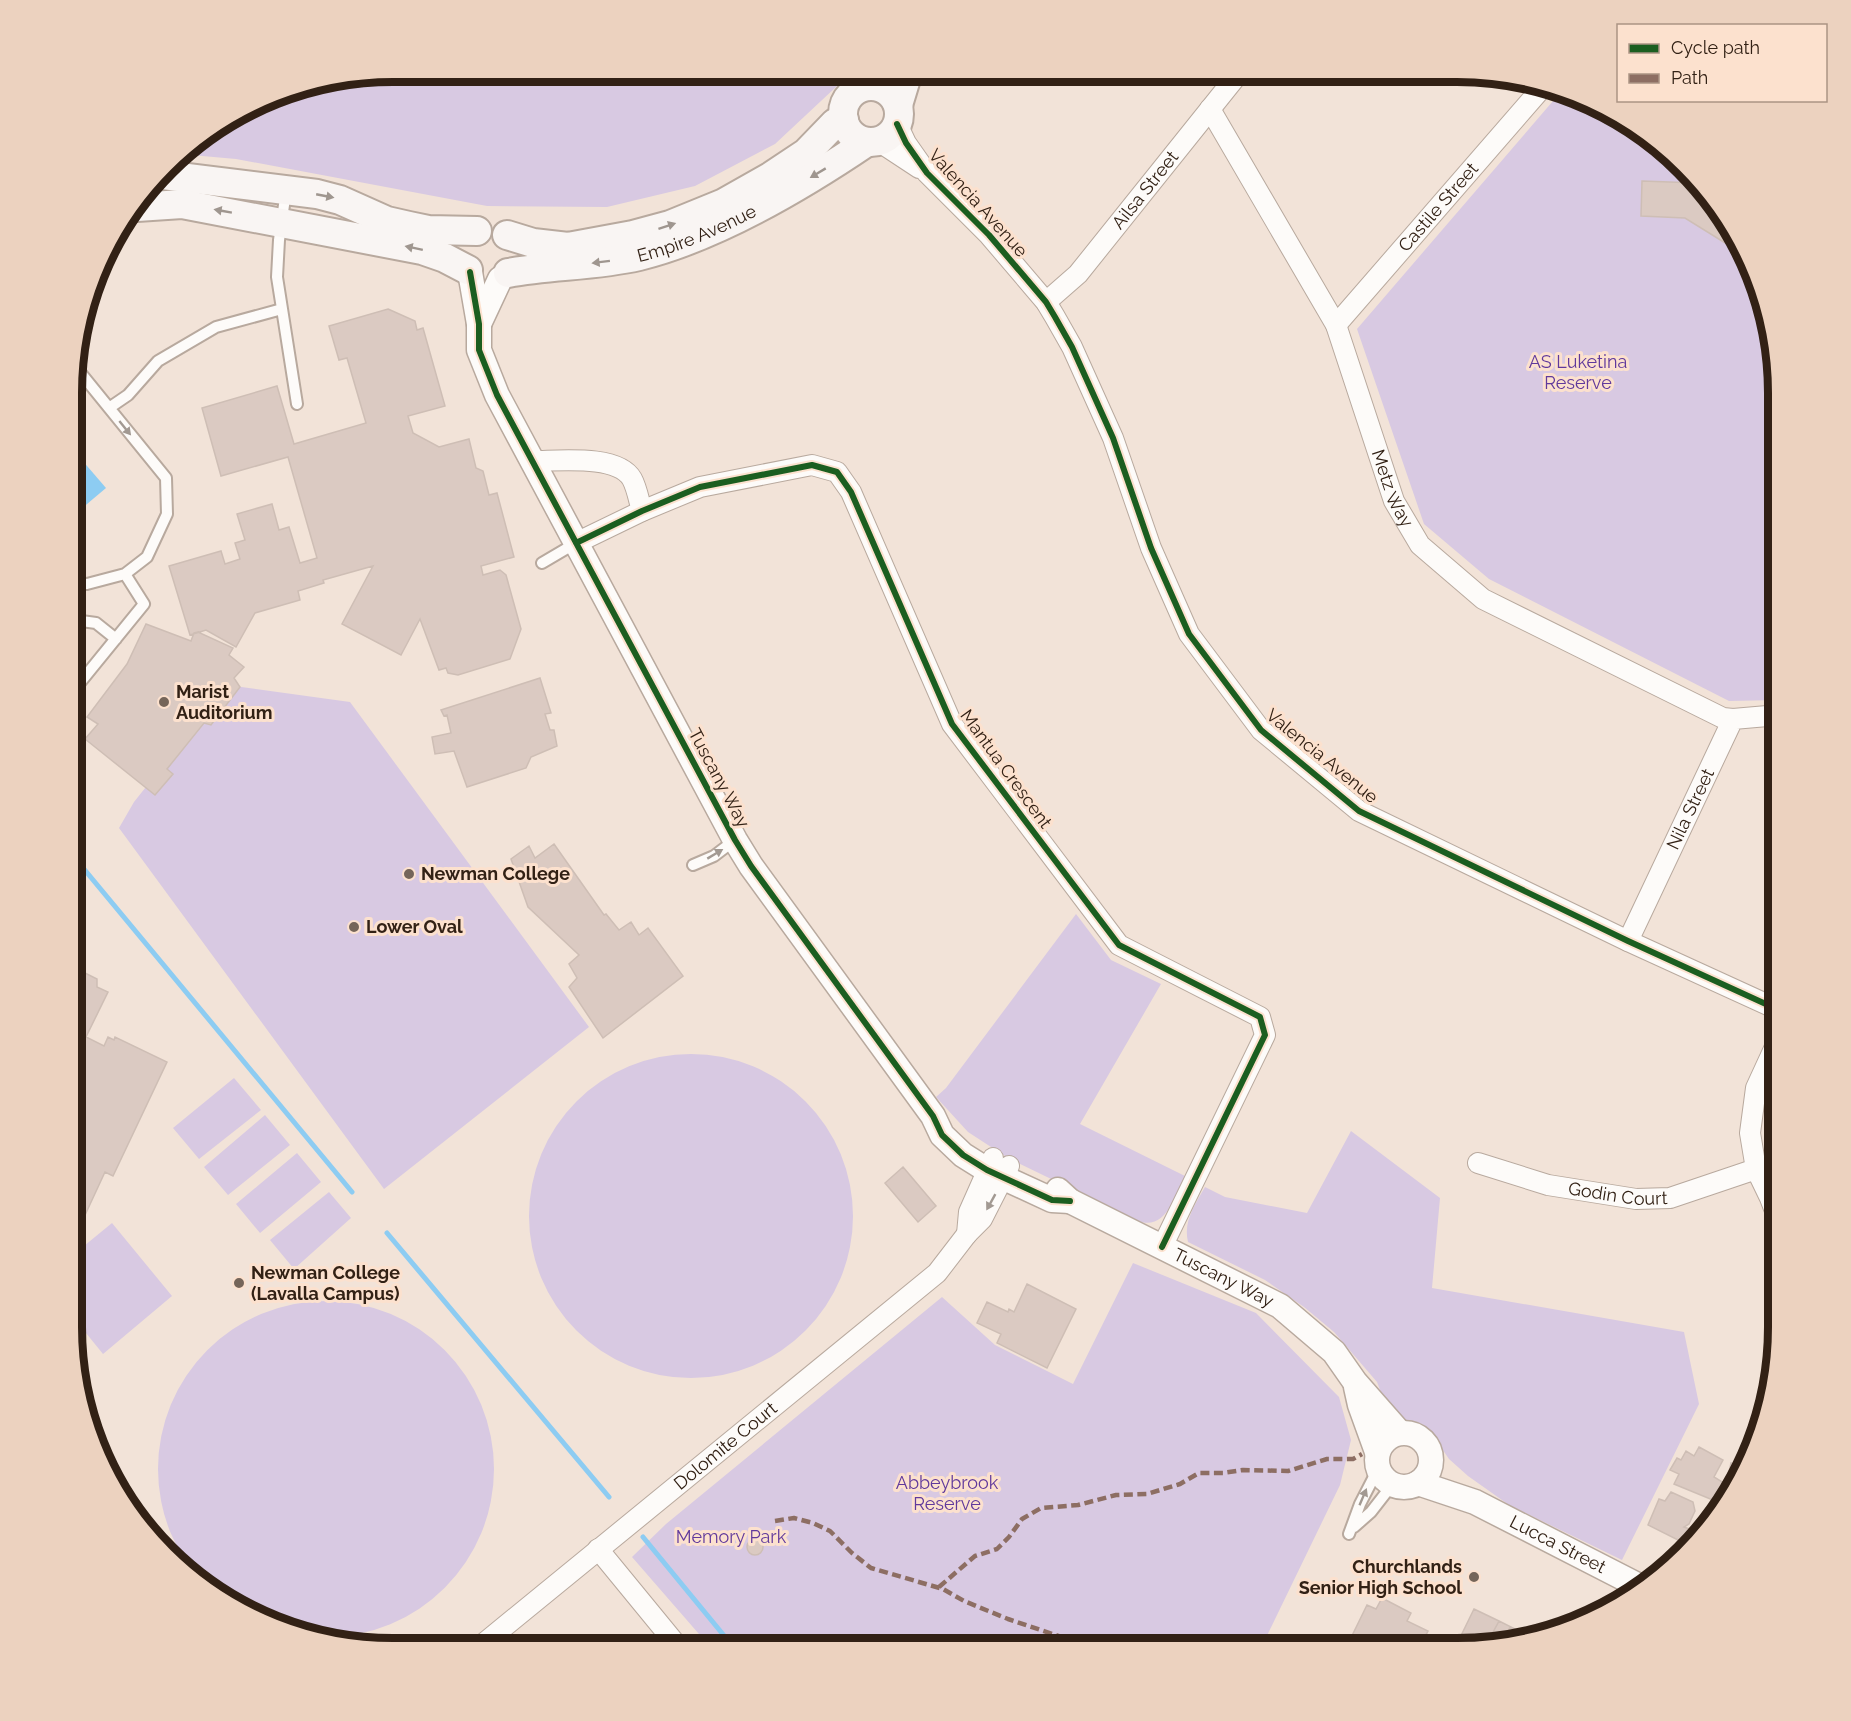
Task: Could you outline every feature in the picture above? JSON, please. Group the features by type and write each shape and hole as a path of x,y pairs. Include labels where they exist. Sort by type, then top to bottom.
{"main road":[{"path":"870,83 855,90 849,96 843,112 844,120 852,135 885,128"},
{"path":"880,83 892,94 885,128"},
{"path":"885,128 903,83"},
{"name":"Empire Avenue","path":"507,235 533,243 568,247 633,236 670,225 724,202 770,177 806,153 835,123 844,120"},
{"name":"Empire Avenue","path":"504,276 564,264 598,264 639,256 681,243 732,221 768,202 885,128"},
{"path":"145,206 182,204 422,250 445,258 469,271 478,279 489,281 504,276 516,258 513,241 493,228 477,231 428,230 387,221 340,200 317,194 172,176"},
{"path":"469,271 463,260 464,248 469,238 477,231"}],"street":[{"name":"Ailsa Street","path":"1046,302 1077,274 1231,83"},
{"name":"Castile Street","path":"1336,325 1538,93"},
{"name":"Metz Way","path":"1210,109 1336,325 1394,501 1420,545 1483,599 1723,718 1732,719"},
{"name":"Valencia Avenue","path":"885,128 906,143 927,173 988,235 1046,302 1072,347 1113,438 1151,548 1189,634 1261,730 1359,811 1628,941 1768,1005"},
{"name":"Tuscany Way","path":"469,271 479,324 479,350 497,395 735,840 776,902 933,1116 942,1135 963,1155 998,1168 1052,1200 1070,1201 1280,1306 1334,1352 1355,1382 1399,1432"},
{"name":"Tuscany Way","path":"479,324 504,276"},
{"path":"533,461 613,464 631,477 642,511"},
{"name":"Mantua Crescent","path":"576,543 642,511 700,487 812,465 837,472 851,492 952,724 1119,945 1260,1017 1265,1035 1162,1247"},
{"path":"1732,719 1768,716"},
{"name":"Nila Street","path":"1628,941 1732,719"},
{"path":"1768,1062 1756,1088 1750,1133 1756,1169 1768,1194"},
{"name":"Godin Court","path":"1478,1163 1548,1185 1636,1199 1670,1198 1756,1169"},
{"name":"Dolomite Court","path":"490,1638 937,1273 967,1234 982,1219 998,1168"},
{"name":"Tuscany Way","path":"1355,1382 1359,1405 1382,1468"},
{"path":"1399,1432 1419,1436 1426,1443 1432,1460 1426,1477 1418,1483 1401,1487 1382,1468 1385,1439 1399,1432"},
{"name":"Lucca Street","path":"1432,1460 1475,1502"},
{"name":"Lucca Street","path":"1418,1483 1475,1502 1634,1583"},
{"path":"598,1549 671,1638"}],"lane":[{"path":"286,191 277,277 297,404"},
{"path":"109,408 128,395 158,361 216,327 282,309"},
{"path":"83,376 166,478 167,514 147,556 125,574 83,584"},
{"path":"542,563 576,543"},
{"path":"83,679 144,604 125,574"},
{"path":"83,621 96,623 116,639"},
{"path":"693,865 714,856 735,840"},
{"path":"1382,1468 1371,1512 1351,1531 1360,1504 1382,1468"}],"green space":[{"path":"373,83 840,83 775,144 695,186 607,207 487,206 236,159 194,155 238,124 275,106 313,93 353,85"},
{"name":"AS Luketina Reserve","path":"1555,98 1613,124 1662,160 1704,204 1727,238 1745,275 1763,333 1768,373 1768,700 1729,701 1489,579 1424,524 1357,329"},
{"name":"Lower Oval","path":"227,685 350,702 589,1027 384,1189 119,828 134,802"},
{"path":"1076,914 1111,960 1161,984 1080,1124 1185,1176 1168,1210 1156,1221 1148,1223 1138,1221 1008,1158 968,1132 936,1097 946,1088"},
{"path":"691,1054 723,1057 767,1073 794,1091 816,1113 834,1140 846,1169 853,1216 850,1248 834,1292 816,1319 794,1341 767,1359 738,1371 691,1378 659,1375 615,1359 588,1341 566,1319 548,1292 536,1263 529,1216 532,1184 548,1140 566,1113 588,1091 615,1073 644,1061"},
{"path":"234,1078 261,1110 199,1159 173,1128"},
{"path":"265,1115 290,1145 228,1195 204,1167"},
{"path":"1351,1131 1440,1198 1432,1288 1684,1332 1699,1404 1622,1560 1509,1505 1468,1476 1449,1459 1423,1427 1396,1416 1385,1403 1377,1382 1334,1332 1304,1307 1265,1280 1188,1242 1189,1220 1205,1187 1225,1197 1307,1213"},
{"path":"297,1153 321,1182 260,1233 236,1204"},
{"path":"329,1192 351,1218 294,1269 270,1240"},
{"path":"112,1223 172,1296 103,1354 83,1329 83,1247"},
{"name":"Abbeybrook Reserve","path":"1133,1263 1256,1313 1339,1397 1351,1440 1340,1485 1266,1638 702,1638 632,1557 666,1524 942,1297 995,1345 1073,1384"},
{"path":"326,1301 359,1304 390,1314 419,1329 445,1350 466,1376 487,1420 493,1453 491,1502 481,1533 466,1562 445,1588 419,1609 390,1624 359,1634 333,1633 294,1622 256,1606 221,1586 181,1554 165,1518 161,1502 158,1469 161,1436 171,1405 186,1376 207,1350 233,1329 262,1314 293,1304"}],"water":[{"path":"83,461 106,488 83,507"}],"building":[{"path":"1642,181 1685,183 1704,204 1731,247 1685,218 1641,216"},
{"path":"388,309 415,321 417,330 423,328 445,406 408,416 413,433 439,447 469,439 476,468 483,471 489,495 497,493 514,557 481,566 483,575 500,570 506,575 521,629 510,659 458,675 448,673 446,668 439,670 420,619 401,655 342,624 373,566 323,580 324,583 298,591 300,600 255,613 236,647 206,630 190,635 169,566 221,551 225,564 240,559 235,543 245,540 237,514 272,504 279,530 289,527 300,563 317,558 288,457 221,476 202,408 277,386 294,444 366,423 347,358 339,360 329,326"},
{"name":"Marist Auditorium","path":"146,624 191,641 194,633 198,632 233,648 229,655 244,667 234,678 240,687 211,725 204,723 167,769 173,774 155,795 85,739 98,724 87,717 127,664"},
{"path":"540,678 551,713 545,714 550,730 554,730 557,746 531,757 526,768 467,787 454,751 435,754 432,737 451,733 447,715 444,716 441,710"},
{"path":"554,844 604,915 606,914 619,930 631,922 639,935 648,928 683,976 603,1038 569,987 577,978 569,964 579,955 528,907 511,859 529,846 535,858"},
{"path":"83,972 97,979 97,987 108,992 86,1037 104,1046 108,1037 114,1040 115,1037 167,1062 113,1176 105,1172 83,1219"},
{"path":"903,1167 936,1206 918,1222 885,1183"},
{"path":"1027,1284 1076,1309 1047,1368 997,1343 1001,1334 977,1323 987,1302 1008,1312 1009,1309 1014,1312"},
{"path":"1699,1447 1723,1460 1714,1477 1724,1483 1715,1501 1674,1484 1679,1474 1670,1470 1677,1458 1681,1460 1686,1451 1694,1456"},
{"path":"1731,1463 1736,1464 1727,1483"},
{"path":"1671,1492 1693,1502 1695,1511 1689,1524 1684,1527 1693,1530 1682,1542 1648,1525 1659,1499 1665,1501"},
{"path":"752,1539 758,1539 763,1547 761,1553 752,1555 747,1550 747,1544"},
{"path":"1382,1598 1411,1613 1407,1621 1428,1631 1424,1638 1351,1638 1367,1605 1376,1609"},
{"path":"1474,1609 1521,1632 1478,1638 1460,1638"},
{"path":"1474,1609 1499,1621 1492,1637 1460,1638"},
{"path":"1510,1627 1521,1632 1507,1635"}],"waterway":[{"path":"83,868 352,1192"},
{"path":"387,1233 609,1497"},
{"path":"643,1537 726,1638"}],"marked path":[{"path":"939,1587 975,1556 997,1549 1022,1519 1041,1508 1078,1505 1116,1495 1147,1494 1180,1484 1199,1473 1243,1470 1288,1471 1327,1459 1353,1459 1362,1454"},
{"path":"775,1521 794,1518 813,1523 830,1531 871,1568 943,1589 964,1601 1008,1619 1064,1638"}],"cycle path":[{"path":"897,124 906,143 927,173 989,235 1046,302 1072,347 1113,438 1151,548 1189,634 1261,730 1359,811 1628,941 1768,1005"},
{"path":"470,272 479,324 479,350 497,395 751,866 933,1116 942,1135 963,1155 987,1170 1052,1200 1070,1201"},
{"path":"576,543 642,511 700,487 812,465 837,472 851,492 952,724 1119,945 1260,1017 1265,1035 1162,1247"}],"place":[{"name":"Marist Auditorium","path":"164,702"},
{"name":"Newman College","path":"409,874"},
{"name":"Lower Oval","path":"354,927"},
{"name":"Newman College (Lavalla Campus)","path":"239,1283"},
{"name":"Churchlands Senior High School","path":"1474,1577"}],"park label":[{"name":"Memory Park","path":"731,1537"}]}
